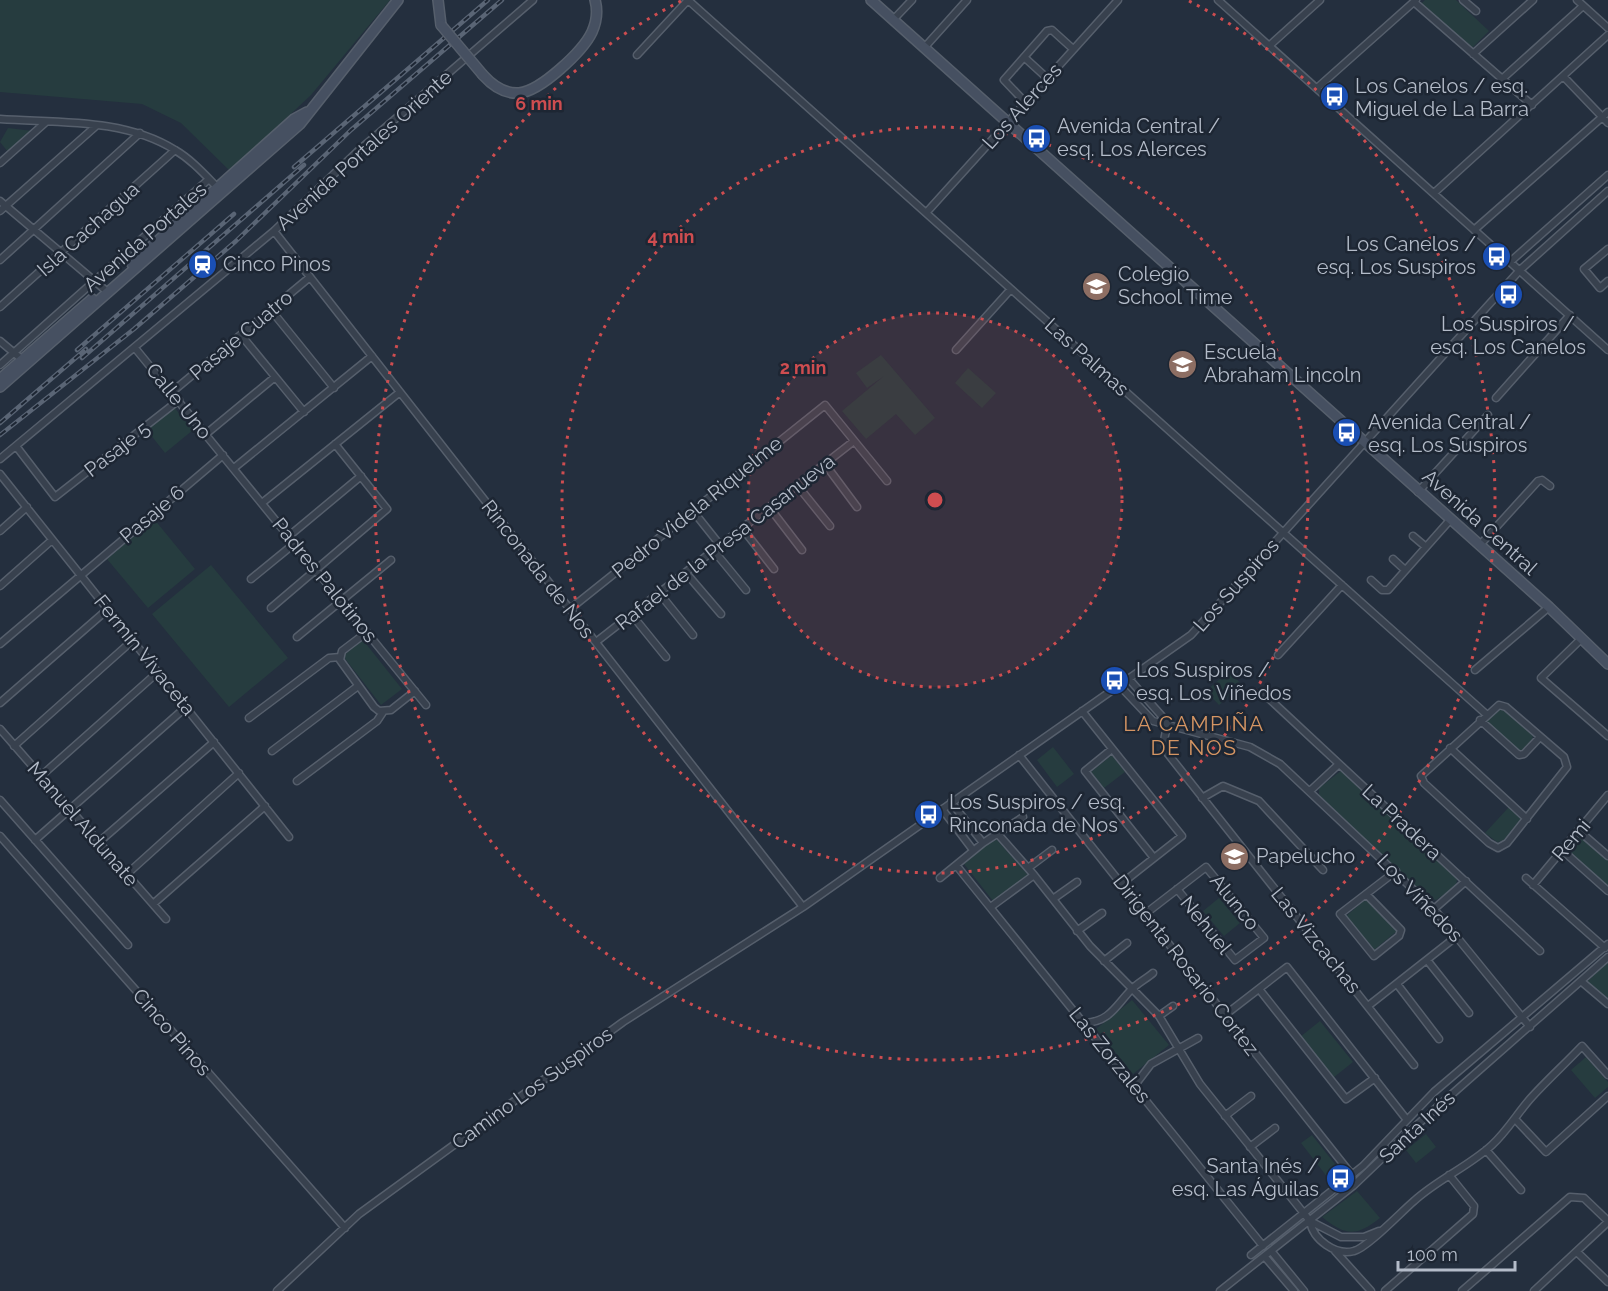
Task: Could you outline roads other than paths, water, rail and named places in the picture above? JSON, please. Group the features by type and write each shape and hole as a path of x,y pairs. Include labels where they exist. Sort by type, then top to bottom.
{"street":[{"name":"Avenida Portales","path":"0,365 21,359 220,190 294,119 309,111 398,0"},
{"path":"438,0 441,25 483,75 499,88 515,93 526,92 541,85 589,38 597,17 595,0"},
{"name":"Avenida Portales Oriente","path":"0,459 274,231 357,152 533,0"},
{"path":"637,55 688,0"},
{"name":"Las Palmas","path":"688,0 1486,714"},
{"name":"Avenida Central","path":"871,0 1607,660"},
{"path":"893,20 912,0"},
{"path":"924,48 967,0"},
{"name":"Los Alerces","path":"926,213 1118,0"},
{"path":"1218,0 1606,345"},
{"path":"1269,46 1320,0"},
{"path":"1463,0 1476,11"},
{"path":"1473,54 1533,0"},
{"path":"1577,0 1608,28"},
{"path":"1317,88 1415,1 1532,105"},
{"path":"1502,79 1583,6"},
{"path":"1025,102 1004,81 1024,57 1050,30 1073,49"},
{"path":"1434,193 1608,36"},
{"path":"1024,57 1047,78"},
{"path":"1563,76 1608,123"},
{"path":"1474,230 1608,112"},
{"path":"0,119 96,126 140,133 175,150 220,190"},
{"path":"0,163 46,122"},
{"path":"0,212 96,126"},
{"path":"0,260 140,133"},
{"name":"Isla Cachagua","path":"0,307 175,150"},
{"path":"1510,262 1608,175"},
{"name":"Avenida Portales","path":"0,387 21,359 94,281 209,179"},
{"name":"Avenida Portales","path":"0,379 220,190"},
{"name":"Los Suspiros","path":"803,907 1120,686 1202,625 1520,270 1608,191"},
{"path":"0,201 104,289"},
{"name":"Rinconada de Nos","path":"274,231 803,907"},
{"path":"1608,249 1584,269 1600,288 1608,281"},
{"name":"Pasaje Cuatro","path":"172,392 310,277"},
{"path":"956,350 1011,290"},
{"path":"271,310 334,388"},
{"path":"1496,398 1570,315"},
{"path":"241,335 304,412"},
{"path":"0,341 21,359"},
{"name":"Calle Uno","path":"135,348 223,455"},
{"path":"234,468 372,356"},
{"path":"206,434 275,377"},
{"path":"262,503 400,392"},
{"name":"Pasaje 5","path":"16,446 56,497 179,400"},
{"name":"Pedro Videla Riquelme","path":"570,609 825,405 854,441"},
{"path":"1418,492 1488,415"},
{"path":"854,441 887,481"},
{"name":"Rafael de la Presa Casanueva","path":"596,642 854,441"},
{"path":"271,608 387,509 335,444"},
{"name":"Padres Palotinos","path":"223,455 426,705"},
{"name":"Pasaje 6","path":"0,644 223,455"},
{"path":"825,464 857,507"},
{"name":"Fermín Vivaceta","path":"0,474 289,837"},
{"path":"289,536 361,476"},
{"path":"1479,546 1538,481 1542,480 1550,486"},
{"path":"797,485 830,526"},
{"path":"0,531 27,507"},
{"path":"769,507 802,550"},
{"path":"693,510 720,545"},
{"path":"1371,580 1385,591 1450,520"},
{"path":"742,528 774,570"},
{"path":"1413,536 1426,547"},
{"path":"0,586 52,540"},
{"path":"251,579 295,543"},
{"path":"714,551 746,590"},
{"path":"1393,559 1405,570"},
{"path":"297,637 391,560"},
{"path":"686,573 721,614"},
{"path":"1278,655 1341,585"},
{"path":"660,594 693,635"},
{"path":"1475,670 1548,607"},
{"path":"0,703 108,609"},
{"path":"632,615 666,657"},
{"path":"367,632 345,649 340,657 342,665 376,709 383,712 390,710 415,691"},
{"path":"1582,639 1541,678 1608,736"},
{"path":"14,746 133,640"},
{"path":"249,718 329,658 340,657"},
{"path":"41,776 158,672"},
{"path":"1129,679 1168,724"},
{"path":"272,751 358,686"},
{"name":"Los Viñedos","path":"1120,686 1147,718 1257,750 1275,760 1434,909 1530,1027"},
{"name":"La Pradera","path":"1263,693 1540,951"},
{"path":"1496,706 1504,706 1565,759 1567,767 1527,819 1503,846 1497,847 1489,843 1422,779 1422,772 1486,714 1496,706"},
{"path":"35,840 186,707"},
{"path":"1082,711 1182,836 1121,884"},
{"path":"297,781 377,721 383,712"},
{"path":"1480,720 1519,755 1524,754 1540,737"},
{"name":"Las Vizcachas","path":"1168,724 1164,747 1368,1006 1457,936"},
{"name":"Manuel Aldunate","path":"0,729 166,919"},
{"path":"99,842 213,742"},
{"path":"1449,748 1527,819"},
{"path":"1112,749 1084,771 1154,858"},
{"name":"Dirigenta Rosario Cortez","path":"1019,755 1352,1175"},
{"path":"1310,791 1339,764"},
{"path":"126,874 239,773"},
{"path":"1202,798 1223,786 1259,801 1323,870"},
{"name":"Remi","path":"1533,885 1608,796"},
{"path":"0,800 128,945"},
{"path":"951,802 983,843"},
{"path":"153,904 265,806"},
{"path":"942,809 973,850"},
{"path":"940,878 973,850 1023,817"},
{"path":"1578,830 1608,856"},
{"path":"997,833 1034,875 1077,931 1159,1016 1179,1051 1225,1116 1303,1214 1310,1221 1341,1237 1356,1238 1379,1231"},
{"name":"Cinco Pinos","path":"0,836 345,1228"},
{"path":"1028,868 1052,850"},
{"path":"1562,850 1608,891"},
{"name":"Las Zorzales","path":"956,865 992,906 1263,1246"},
{"name":"Alunco","path":"1177,889 1206,867 1264,938 1235,960"},
{"path":"1366,894 1401,930 1399,936 1374,956 1340,914 1366,894 1396,871"},
{"path":"992,906 1034,875"},
{"path":"1526,878 1606,946"},
{"path":"1434,909 1466,881"},
{"path":"1053,899 1077,882"},
{"path":"1145,914 1177,889"},
{"name":"Nehuel","path":"1177,889 1235,960"},
{"name":"Camino Los Suspiros","path":"277,1291 359,1214 623,1022 803,907"},
{"path":"1077,931 1102,913"},
{"path":"1104,961 1127,943"},
{"name":"Santa Inés","path":"1251,1255 1380,1151 1434,1092 1606,946"},
{"name":"Santa Inés","path":"1220,1291 1272,1252 1360,1179 1418,1124 1608,957"},
{"path":"1427,960 1469,1013"},
{"path":"1225,1015 1287,967 1407,1120"},
{"path":"1084,1023 1114,1012 1131,989 1153,973"},
{"path":"1582,982 1608,1004"},
{"path":"1397,984 1439,1039"},
{"path":"1260,988 1346,1099 1375,1078"},
{"path":"1159,1016 1173,1006"},
{"path":"1368,1006 1414,1065"},
{"path":"1135,1085 1151,1064 1179,1051 1198,1038"},
{"path":"1334,1250 1356,1251 1423,1193 1486,1150 1531,1098 1582,1047 1608,1075"},
{"path":"1225,1116 1251,1096"},
{"path":"1515,1119 1546,1152 1608,1096"},
{"path":"1250,1147 1275,1128"},
{"path":"1486,1150 1521,1190"},
{"path":"1385,1291 1473,1214 1474,1206 1449,1175"},
{"path":"1462,1291 1570,1197 1584,1198 1608,1221 1534,1291"},
{"path":"1310,1221 1311,1229 1334,1250 1371,1291"},
{"path":"1272,1252 1304,1291"},
{"path":"1577,1252 1608,1282"},
{"path":"1265,1257 1294,1291"}],"railway":[{"path":"294,167 488,0"},
{"path":"0,435 134,329 236,241 351,130 502,0"},
{"path":"82,358 304,165"},
{"path":"77,350 234,214"},
{"path":"0,423 86,349"}],"place":[{"name":"Los Canelos / esq. Miguel de La Barra","path":"1334,97"},
{"name":"Avenida Central / esq. Los Alerces","path":"1036,138"},
{"name":"Los Canelos / esq. Los Suspiros","path":"1497,256"},
{"name":"Cinco Pinos","path":"202,264"},
{"name":"Colegio School Time","path":"1097,286"},
{"name":"Los Suspiros / esq. Los Canelos","path":"1508,294"},
{"name":"Escuela Abraham Lincoln","path":"1183,364"},
{"name":"Avenida Central / esq. Los Suspiros","path":"1347,433"},
{"name":"Los Suspiros / esq. Los Viñedos","path":"1115,681"},
{"name":"Los Suspiros / esq. Rinconada de Nos","path":"928,814"},
{"name":"Papelucho","path":"1235,856"},
{"name":"Santa Inés / esq. Las Águilas","path":"1340,1178"}],"district":[{"name":"LA CAMPIÑA DE NOS","path":"1194,736"}]}
